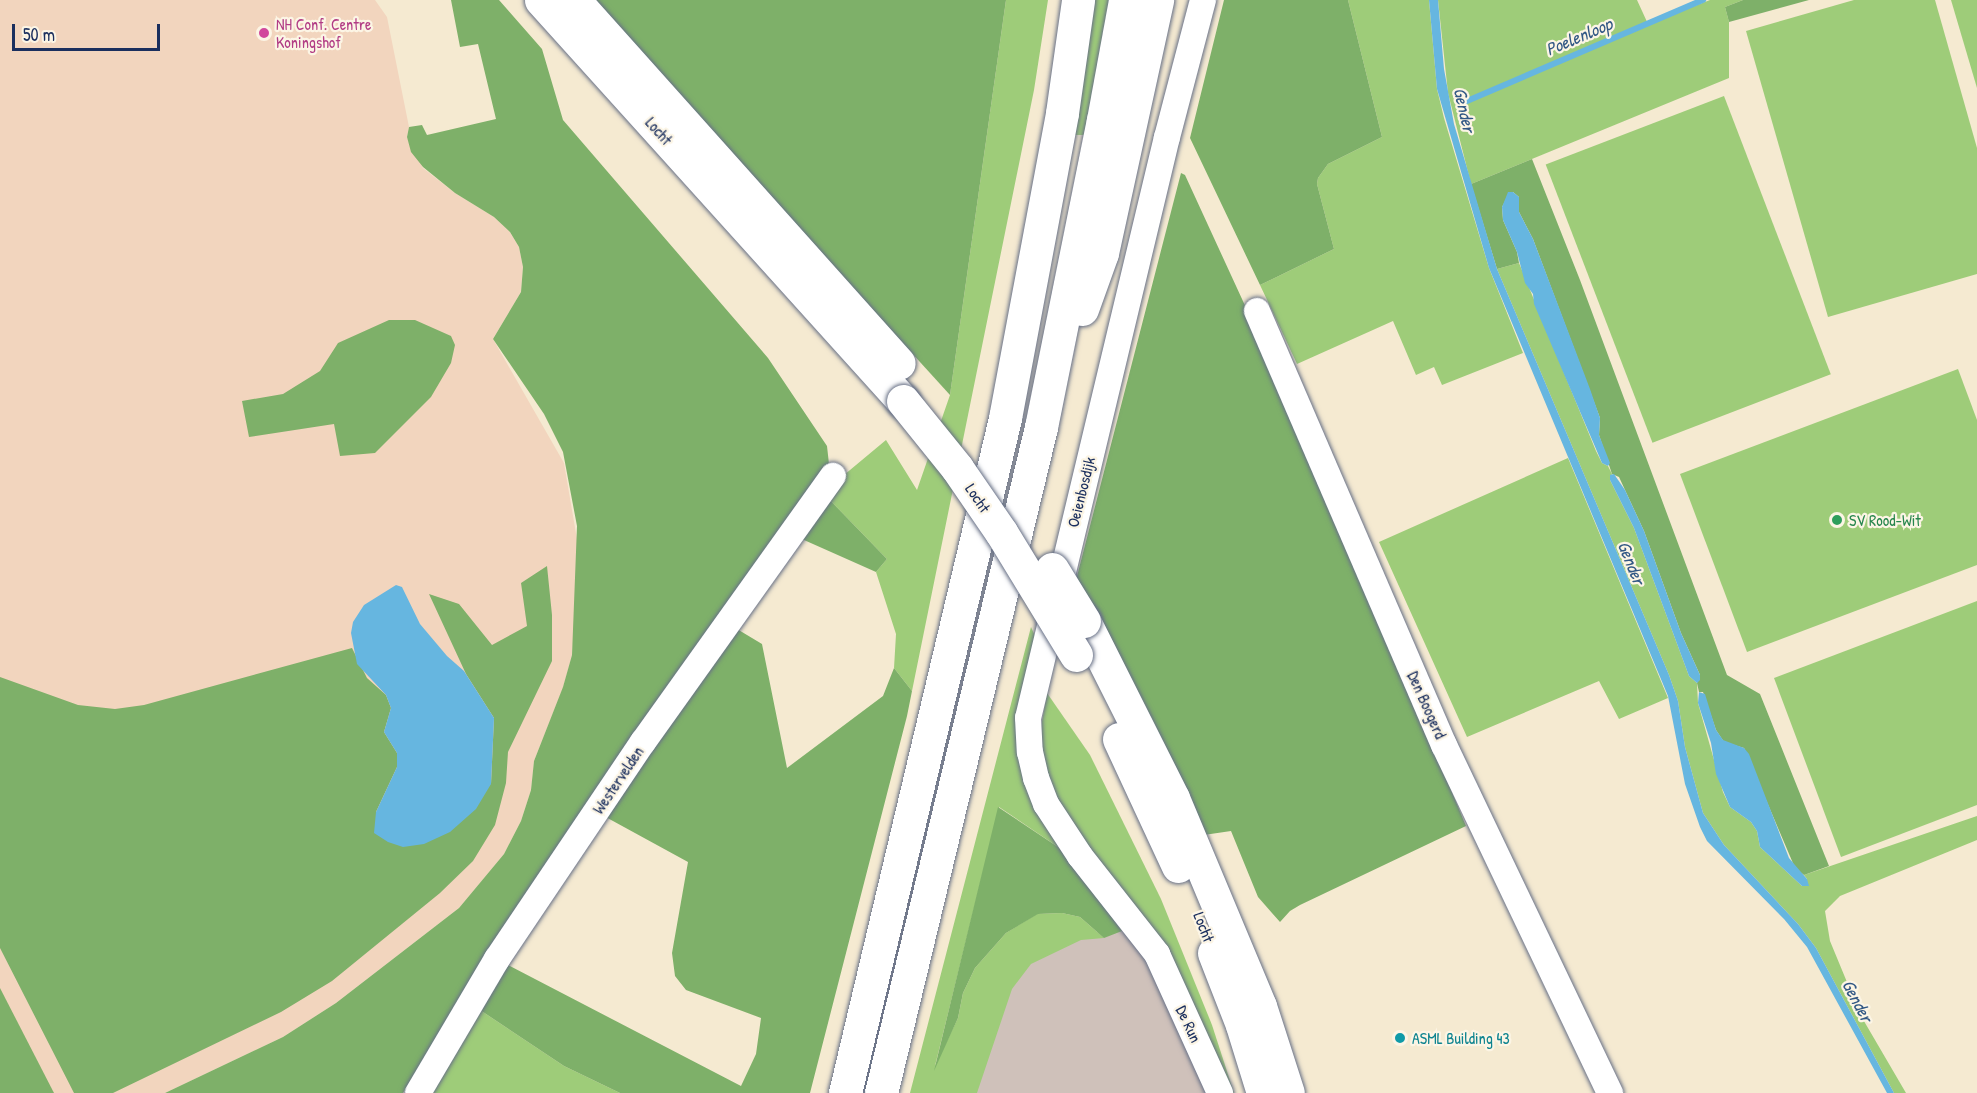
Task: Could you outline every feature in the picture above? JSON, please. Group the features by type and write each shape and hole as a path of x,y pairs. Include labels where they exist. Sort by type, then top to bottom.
{"main road":[{"name":"Locht","path":"541,0 911,394 964,441 1006,501 1084,621 1173,798 1260,1006 1288,1093"},
{"name":"Locht","path":"574,0 911,394 957,468 1001,532 1076,655 1098,696 1187,885 1242,1025 1263,1093"},
{"path":"845,1093 1005,418 1062,113 1078,0"},
{"path":"881,1093 1041,427 1125,0"},
{"path":"1041,427 1102,253 1157,0"}],"street":[{"name":"Oeienbosdijk","path":"1157,954 1080,856 1046,804 1034,770 1028,718 1164,147 1203,0"},
{"name":"Den Boogerd","path":"1257,311 1444,745 1610,1093"},
{"name":"Westervelden","path":"418,1093 510,939 643,742 832,476"},
{"name":"De Run","path":"1157,954 1221,1093"}],"shaded area":[{"path":"0,0 375,0 387,17 409,127 407,137 423,168 455,193 494,217 510,232 519,247 523,267 521,292 493,339 564,463 580,557 572,655 563,688 534,761 531,790 521,821 504,854 459,908 336,1003 283,1037 165,1093 0,1093"},
{"path":"1159,919 1227,1093 961,1093 997,954"}],"green space":[{"path":"451,0 499,0 542,49 563,120 768,358 827,446 829,464 821,482 534,889 403,1093 165,1093 283,1037 336,1003 459,908 504,854 521,821 531,790 534,761 563,687 572,655 577,526 563,452 544,414 493,339 521,292 523,267 519,247 510,232 494,217 455,193 423,167 411,152 407,137 409,127 422,125 427,135 496,119 478,44 460,47"},
{"path":"594,0 1006,0 950,395 679,97"},
{"path":"1006,0 1048,0 1034,90 912,691 894,668 896,634 876,572 887,559 826,496 838,480 886,440 917,490 950,395"},
{"path":"1095,0 1112,0 1088,135 1074,135"},
{"path":"1224,0 1348,0 1382,137 1328,164 1318,178 1317,184 1334,249 1260,285 1190,138"},
{"path":"1348,0 1429,0 1437,89 1444,118 1489,268 1523,353 1442,385 1434,367 1416,375 1393,321 1297,364 1260,285 1334,249 1317,184 1318,178 1328,164 1382,137"},
{"path":"1438,0 1637,0 1648,24 1710,0 1743,0 1725,7 1729,22 1729,78 1471,184 1448,93"},
{"path":"1743,0 1809,0 1729,22 1725,7"},
{"path":"1854,0 1935,0 1977,148 1977,274 1828,317 1746,31"},
{"path":"1951,0 1977,0 1977,88"},
{"path":"1724,96 1831,374 1652,443 1546,164"},
{"path":"1532,159 1580,280 1727,675 1760,694 1829,866 1804,875 1795,868 1744,748 1724,742 1716,730 1703,692 1699,692 1697,683 1700,675 1681,633 1644,531 1619,477 1612,474 1599,435 1600,418 1533,239 1519,212 1519,197 1513,192 1510,192 1502,207 1503,220 1517,252 1519,263 1497,269 1471,184"},
{"path":"1181,173 1185,175 1299,423 1466,826 1300,905 1290,911 1280,922 1258,897 1231,831 1197,836 1075,584"},
{"path":"1519,263 1596,451 1602,463 1608,466 1612,474 1610,480 1634,528 1689,676 1697,683 1698,703 1723,792 1730,807 1751,822 1757,831 1760,847 1802,886 1807,879 1804,875 1977,816 1977,840 1840,896 1825,911 1830,941 1861,1016 1906,1093 1894,1093 1816,948 1798,924 1724,845 1703,813 1685,747 1678,701 1669,675 1497,269"},
{"path":"389,320 415,320 451,336 455,345 451,363 431,397 375,453 340,456 334,424 249,437 242,401 283,394 320,371 338,343"},
{"name":"SV Rood-Wit","path":"1958,369 1977,420 1977,565 1747,652 1680,474"},
{"path":"1568,458 1668,698 1619,719 1599,681 1467,737 1379,542"},
{"path":"826,496 887,559 876,572 795,536"},
{"path":"547,566 552,615 552,661 508,752 506,783 495,825 473,861 440,893 332,981 281,1012 113,1093 74,1093 0,948 0,677 78,705 115,709 144,705 352,648 367,678 386,695 391,708 384,732 397,753 397,767 376,812 491,784 494,718 466,674 429,594 459,604 492,645 527,626 521,583"},
{"path":"1977,601 1977,805 1841,857 1774,678"},
{"path":"1031,627 1035,636 1018,752 1030,798 1061,849 999,807 935,1066 958,1018 963,993 975,968 1006,933 1037,914 1062,913 1080,917 1104,938 1081,940 1031,964 1012,989 977,1093 910,1093"},
{"path":"737,629 762,644 787,768 883,696 894,668 912,691 907,716 810,1093 620,1093 564,1066 477,1008 504,963 741,1086 756,1054 761,1018 686,990 675,976 672,953 688,862 602,815"},
{"path":"1047,693 1090,755 1161,899 1212,1025 1234,1093 1228,1093 1072,829 1042,771 1040,733"},
{"path":"998,807 1061,849 1122,931 1104,938 1080,917 1062,913 1038,914 1006,933 975,968 963,993 958,1018 934,1071"},
{"path":"0,988 54,1093 0,1093"},
{"path":"477,1008 564,1066 620,1093 429,1093"}],"water":[{"path":"1429,0 1438,0 1444,69 1454,124 1497,269 1669,675 1678,701 1685,747 1703,813 1724,845 1798,924 1816,948 1894,1093 1887,1093 1807,947 1784,919 1707,841 1700,827 1685,784 1668,696 1489,268 1437,89"},
{"path":"1508,192 1513,192 1519,197 1519,212 1533,239 1590,389 1600,418 1599,435 1610,463 1608,466 1602,463 1534,304 1533,294 1525,283 1517,252 1503,220 1502,207"},
{"path":"1614,474 1625,490 1644,531 1681,633 1700,675 1697,683 1689,676 1634,528 1610,480 1610,475"},
{"path":"396,585 402,587 420,624 447,656 464,671 494,718 491,784 476,809 450,832 424,844 403,847 388,842 374,833 376,812 397,767 397,753 384,732 391,708 386,695 357,664 351,633 353,622 364,605"},
{"path":"1699,692 1705,694 1716,730 1723,740 1744,748 1749,754 1789,858 1807,879 1809,886 1802,886 1760,847 1757,831 1751,822 1730,807 1716,774 1711,743 1698,703"}],"waterway":[{"name":"Poelenloop","path":"1467,101 1703,0"}],"place":[{"name":"NH Conf. Centre Koningshof","path":"264,33"},
{"name":"SV Rood-Wit","path":"1837,520"},
{"name":"ASML Building 43","path":"1400,1038"}],"water label":[{"name":"Gender","path":"1464,110"},
{"name":"Gender","path":"1631,563"},
{"name":"Gender","path":"1857,1001"}]}
